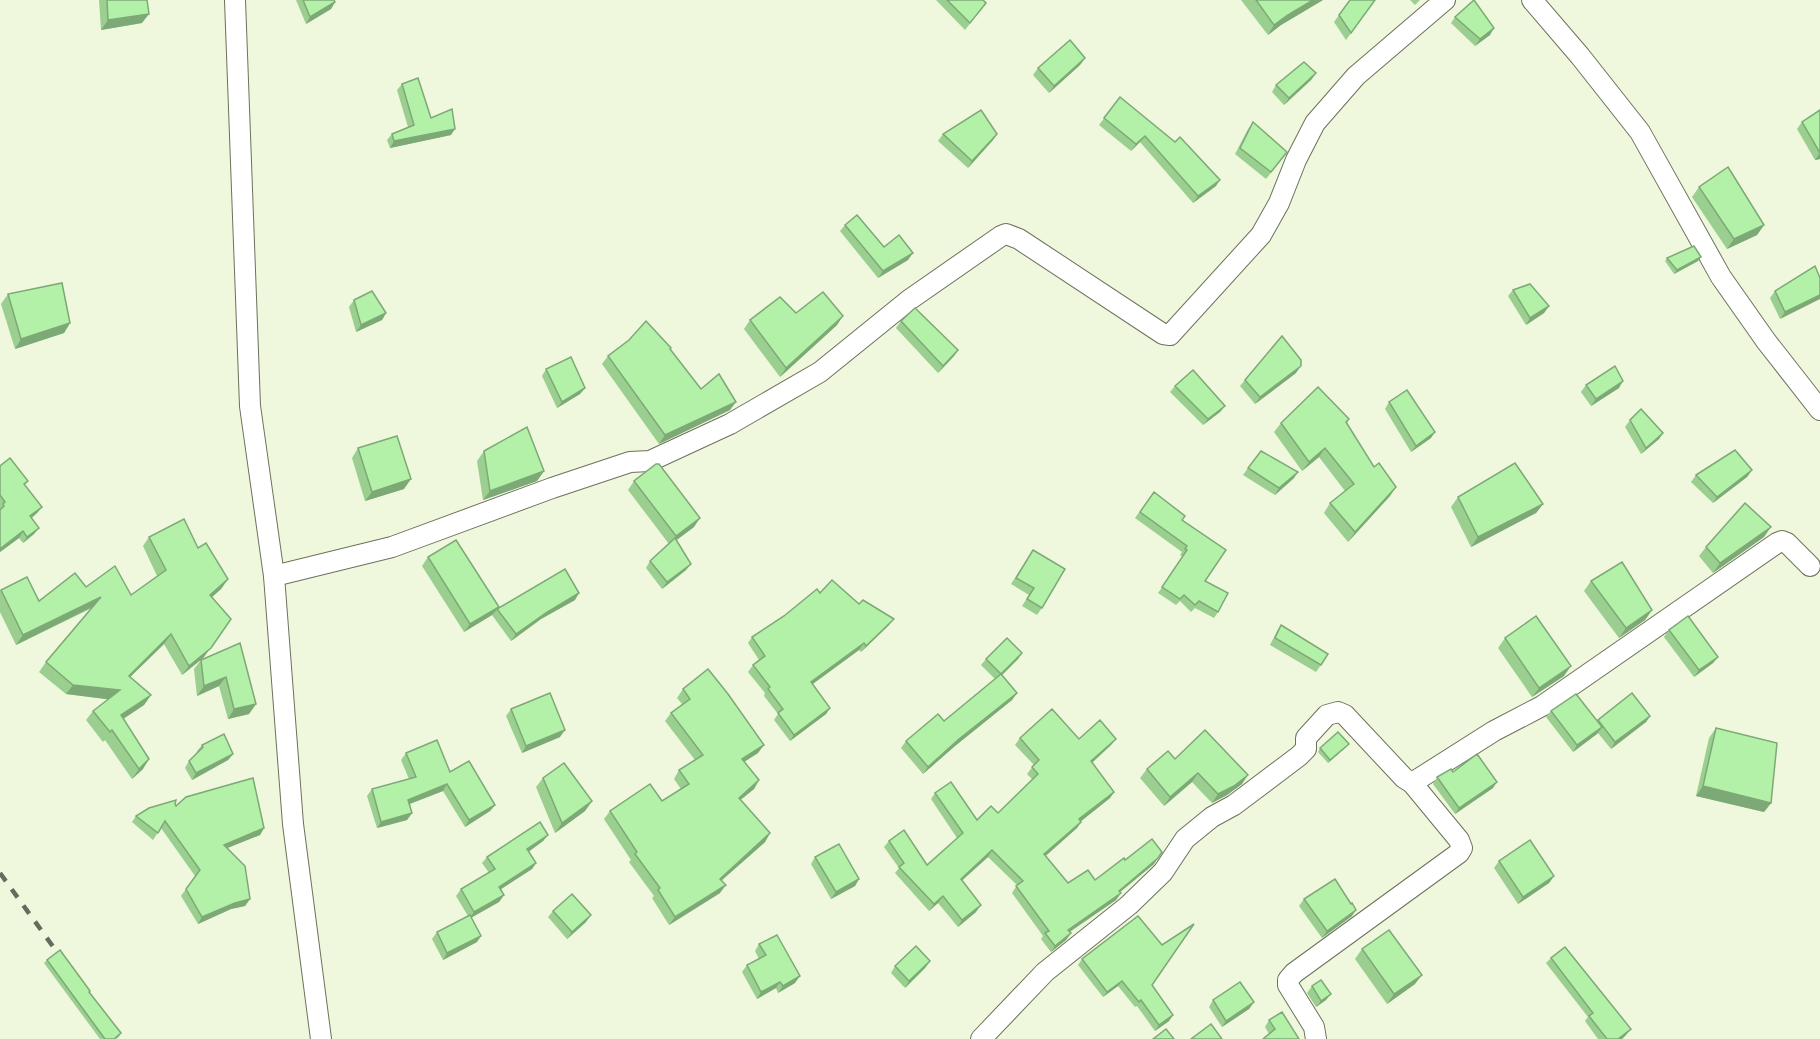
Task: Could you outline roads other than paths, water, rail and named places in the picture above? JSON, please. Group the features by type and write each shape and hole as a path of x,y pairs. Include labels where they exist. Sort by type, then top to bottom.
{"street":[{"path":"235,0 250,406 274,576 292,824 321,1039"},
{"path":"274,576 392,547 563,484 630,462 650,461 730,424 820,372 909,300 1006,234 1019,239 1163,334 1170,335 1261,235 1280,203 1296,160 1315,123 1356,75 1445,0"},
{"path":"1532,0 1640,132 1721,277 1766,341 1820,410"},
{"path":"1412,783 1494,731 1542,706 1777,543 1782,541 1787,543 1817,567"},
{"path":"981,1039 1045,972 1129,905 1163,872 1185,839 1212,817 1234,805 1299,756 1306,748 1305,738 1327,715 1338,712 1345,715 1404,778 1412,783 1459,840 1462,848 1459,853 1294,973 1288,980 1288,985 1314,1027 1316,1039"}],"railway":[{"path":"0,873 67,966"}]}
